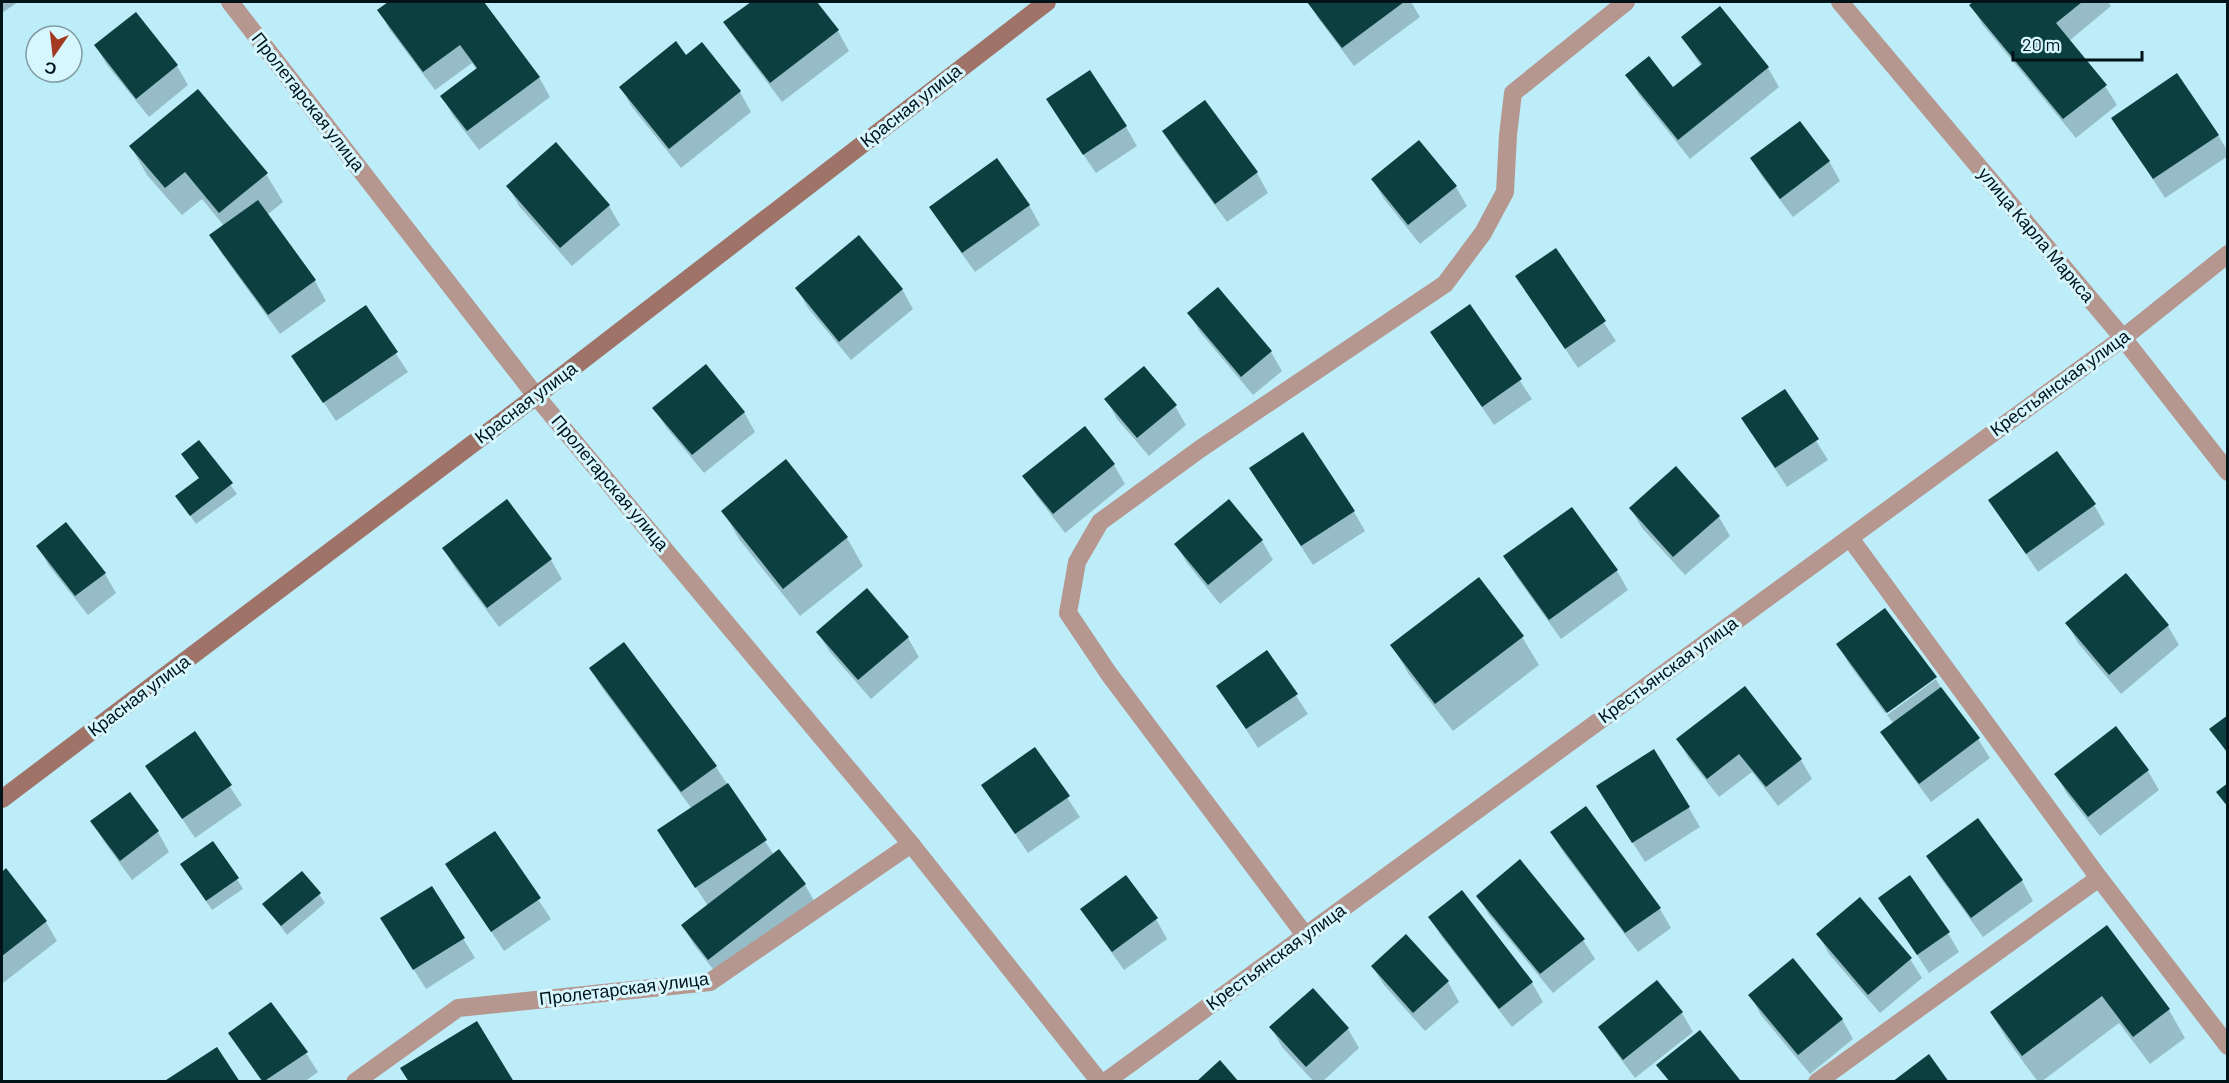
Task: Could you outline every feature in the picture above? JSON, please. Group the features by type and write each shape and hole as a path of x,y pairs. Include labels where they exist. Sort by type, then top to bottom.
{"street":[{"name":"Пролетарская улица","path":"230,2 536,396 911,844 1100,1082"},
{"name":"Красная улица","path":"2,799 536,396 1047,2"},
{"path":"1305,935 1109,674 1068,613 1077,562 1100,522 1200,449 1445,284 1483,233 1505,192 1513,93 1626,2"},
{"name":"улица Карла Маркса","path":"1840,2 2123,338 2228,472"},
{"name":"Крестьянская улица","path":"1105,1082 2123,338 2228,254"},
{"path":"1850,538 2099,878 2228,1046"},
{"name":"Пролетарская улица","path":"355,1082 458,1008 710,982 911,844"},
{"path":"1817,1082 2099,878"}],"building":[{"path":"388,2 484,2 540,77 467,131 440,96 477,68 460,45 423,72 377,10"},
{"path":"751,2 817,2 839,30 770,83 723,22"},
{"path":"1307,2 1404,2 1342,48"},
{"path":"1973,2 2082,2 2056,23 2107,85 2063,119 1969,5"},
{"path":"1720,6 1769,67 1678,140 1625,75 1649,56 1673,87 1702,64 1681,37"},
{"path":"136,12 178,65 136,99 94,45"},
{"path":"676,41 686,55 702,42 741,91 669,149 619,87"},
{"path":"1090,70 1127,126 1083,155 1046,99"},
{"path":"2177,73 2219,135 2153,179 2111,118"},
{"path":"198,89 268,173 219,213 185,172 165,188 129,146"},
{"path":"1205,100 1258,172 1215,204 1162,131"},
{"path":"1800,121 1830,161 1780,199 1750,158"},
{"path":"1419,140 1457,186 1408,225 1371,179"},
{"path":"556,142 610,205 560,248 506,186"},
{"path":"997,158 1030,205 962,253 929,207"},
{"path":"258,200 316,280 268,315 209,235"},
{"path":"859,235 903,289 839,342 795,288"},
{"path":"1556,248 1606,321 1565,349 1515,276"},
{"path":"1218,287 1272,351 1241,377 1187,313"},
{"path":"1470,304 1522,379 1482,407 1430,332"},
{"path":"366,305 398,352 323,403 291,356"},
{"path":"706,364 745,412 692,455 652,408"},
{"path":"1144,366 1177,405 1137,438 1104,399"},
{"path":"1785,389 1819,439 1775,468 1741,418"},
{"path":"1085,426 1115,464 1053,514 1022,476"},
{"path":"1303,432 1355,511 1301,546 1249,468"},
{"path":"199,440 233,483 190,516 175,496 199,478 181,454"},
{"path":"2057,451 2096,504 2026,554 1988,500"},
{"path":"786,459 848,537 783,589 721,511"},
{"path":"1676,466 1720,516 1673,557 1629,508"},
{"path":"507,499 552,559 487,608 442,548"},
{"path":"1229,499 1263,540 1208,585 1174,544"},
{"path":"1572,507 1618,570 1549,620 1503,556"},
{"path":"66,522 106,573 75,596 36,546"},
{"path":"2126,573 2169,625 2109,675 2065,623"},
{"path":"1479,577 1524,636 1435,704 1390,645"},
{"path":"867,588 909,637 858,680 816,632"},
{"path":"1885,608 1937,677 1887,713 1836,644"},
{"path":"624,642 717,766 681,792 589,668"},
{"path":"1267,650 1298,694 1246,729 1216,686"},
{"path":"1745,686 1802,759 1766,787 1739,754 1707,779 1676,739"},
{"path":"1941,687 1980,738 1919,784 1880,732"},
{"path":"2228,715 2228,753 2209,729"},
{"path":"2116,726 2149,770 2088,817 2054,774"},
{"path":"195,731 232,785 182,819 145,766"},
{"path":"1035,747 1070,796 1015,834 981,785"},
{"path":"1654,749 1690,807 1632,843 1596,786"},
{"path":"728,783 767,840 695,888 657,830"},
{"path":"2228,783 2228,807 2216,792"},
{"path":"130,792 159,831 120,861 90,821"},
{"path":"1586,806 1661,908 1625,933 1550,832"},
{"path":"1978,818 2023,880 1971,918 1926,856"},
{"path":"495,831 541,898 491,932 445,864"},
{"path":"213,841 239,878 206,901 180,864"},
{"path":"779,849 806,884 708,960 681,925"},
{"path":"1520,859 1585,939 1540,974 1476,896"},
{"path":"6,868 47,921 2,956 2,872"},
{"path":"302,871 321,893 281,926 262,904"},
{"path":"1126,875 1158,918 1112,952 1080,909"},
{"path":"1910,875 1950,932 1917,955 1878,898"},
{"path":"432,886 465,938 413,970 380,918"},
{"path":"1462,890 1533,982 1499,1009 1428,917"},
{"path":"1860,897 1912,958 1868,995 1816,934"},
{"path":"2107,925 2170,1009 2133,1037 2102,996 2022,1056 1990,1012"},
{"path":"1406,934 1449,981 1413,1013 1371,966"},
{"path":"1793,958 1843,1019 1798,1055 1748,995"},
{"path":"1657,980 1683,1012 1623,1060 1598,1027"},
{"path":"1313,988 1349,1028 1306,1067 1269,1027"},
{"path":"271,1002 308,1052 263,1082 228,1033"},
{"path":"477,1021 514,1082 409,1082 400,1068"},
{"path":"1700,1030 1740,1080 1739,1082 1670,1082 1656,1065"},
{"path":"217,1047 240,1082 163,1082"},
{"path":"1929,1054 1949,1082 1892,1082"},
{"path":"1220,1060 1239,1082 1196,1082"}]}
